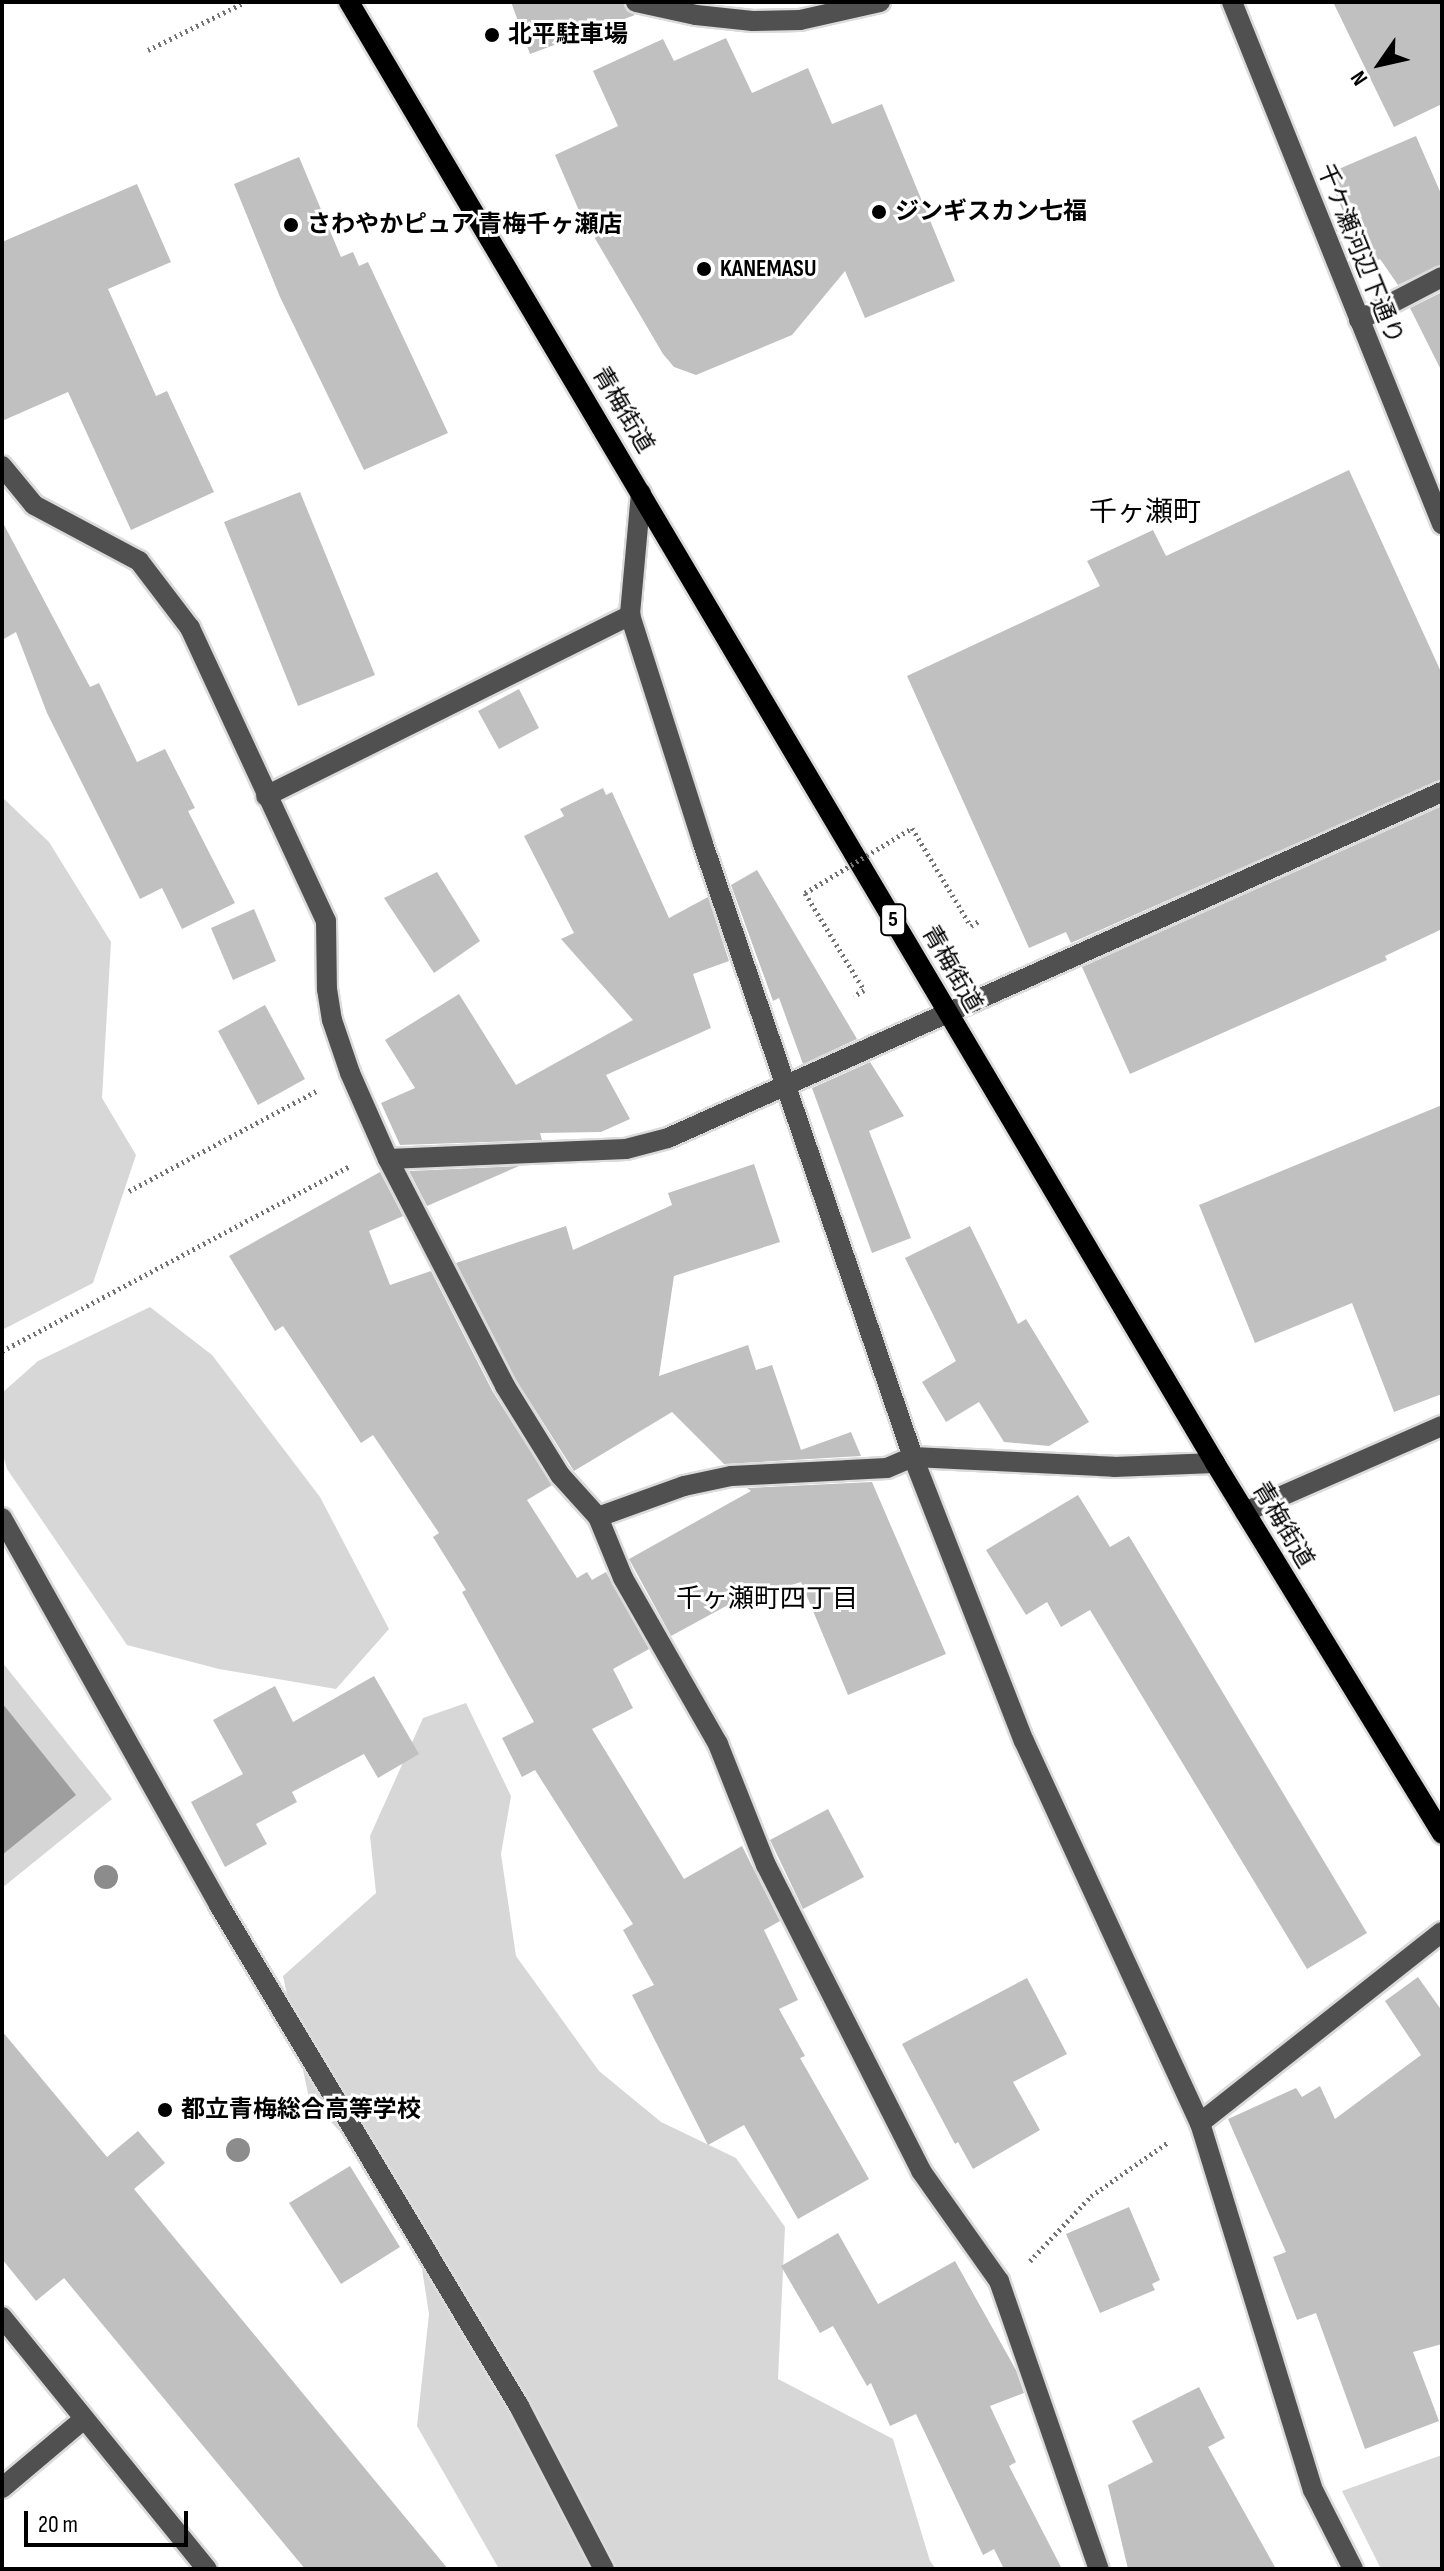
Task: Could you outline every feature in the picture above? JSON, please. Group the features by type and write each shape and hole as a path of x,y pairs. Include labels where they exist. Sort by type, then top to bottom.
{"main road":[{"name":"青梅街道","path":"349,2 1215,1463 1442,1834"}],"street":[{"path":"636,2 696,15 753,21 800,20 880,2"},
{"name":"千ケ瀬河辺下通り","path":"1232,2 1442,524"},
{"path":"1359,320 1442,277"},
{"path":"2,466 34,505 139,561 190,628 326,921 327,989 332,1020 350,1073 388,1159 505,1386 560,1475 598,1517 623,1578 718,1744 766,1865 921,2171 999,2281 1042,2398 1079,2519 1099,2569"},
{"path":"641,493 630,615 703,844 788,1084 913,1457 1024,1741 1200,2123 1313,2490 1353,2569"},
{"path":"266,796 630,615"},
{"path":"388,1159 626,1149 668,1138 1442,792"},
{"path":"1245,1512 1442,1426"},
{"path":"598,1517 684,1486 731,1476 887,1468 913,1457 1114,1467 1215,1463"},
{"path":"2,1518 219,1905 519,2406 604,2569"},
{"path":"1200,2123 1442,1932"},
{"path":"2,2317 207,2569"},
{"path":"2,2488 84,2419"}],"path":[{"path":"148,50 245,2"},
{"path":"854,996 864,990 805,893 912,828 971,926 979,921"},
{"path":"129,1191 350,1073"},
{"path":"2,1351 366,1157 388,1159"},
{"path":"999,2281 1032,2260 1091,2196 1200,2123"}],"shaded area":[{"path":"2,797 49,842 111,942 102,1098 136,1155 93,1283 2,1330"},
{"path":"150,1307 212,1355 320,1497 389,1629 336,1689 219,1669 127,1645 7,1469 2,1451 2,1393 38,1361"},
{"path":"2,1662 112,1799 2,1888"},
{"path":"2,1703 76,1795 2,1855"},
{"path":"466,1703 511,1796 501,1854 516,1956 599,2071 661,2122 736,2158 785,2227 778,2379 893,2439 930,2561 936,2569 499,2569 417,2426 429,2314 413,2211 309,2098 283,1976 376,1893 370,1836 423,1718"},
{"path":"1442,2455 1442,2569 1381,2569 1342,2491"}],"building":[{"path":"511,2 623,2 627,11 635,15 530,54"},
{"path":"1333,2 1442,2 1442,104 1394,127"},
{"path":"726,38 752,93 808,68 832,124 882,104 955,281 865,318 845,271 792,335 696,375 674,367 663,354 580,213 555,155 618,126 593,71 663,39 674,61"},
{"path":"1416,136 1442,196 1442,264 1398,285 1380,259 1366,265 1327,174"},
{"path":"299,157 341,257 353,252 359,266 368,262 448,433 364,470 280,297 234,184"},
{"path":"137,184 171,262 108,289 156,396 167,391 214,492 131,530 68,392 2,421 2,242"},
{"path":"1442,292 1442,372 1410,308"},
{"path":"1349,470 1442,674 1442,779 1071,943 1066,932 1029,948 907,676 1100,586 1087,561 1153,530 1166,556"},
{"path":"300,492 375,675 298,706 224,522"},
{"path":"2,521 90,687 99,683 137,762 165,749 195,808 188,811 235,903 182,929 162,888 140,899 47,713 16,632 2,640"},
{"path":"519,689 539,728 499,749 478,711"},
{"path":"603,788 606,795 612,792 669,918 708,897 729,961 693,974 711,1028 606,1075 630,1119 601,1132 540,1133 542,1140 400,1145 381,1103 415,1088 385,1040 459,994 516,1085 633,1020 561,939 574,933 524,836 564,816 560,809"},
{"path":"1442,806 1442,929 1385,956 1387,960 1130,1074 1082,967"},
{"path":"757,870 857,1039 803,1064 779,998 773,1001 731,885"},
{"path":"437,872 480,941 434,973 384,898"},
{"path":"254,909 276,961 233,980 211,928"},
{"path":"265,1005 305,1079 258,1105 218,1031"},
{"path":"870,1062 904,1116 869,1131 911,1238 872,1253 812,1088"},
{"path":"1442,1105 1442,1394 1394,1412 1352,1303 1255,1343 1199,1205"},
{"path":"754,1164 780,1242 674,1276 659,1376 748,1345 756,1370 772,1365 801,1450 851,1432 861,1456 724,1464 672,1412 574,1471 516,1380 456,1263 566,1226 573,1250 672,1205 668,1193"},
{"path":"519,1166 427,1206 409,1171"},
{"path":"380,1172 403,1216 369,1231 390,1285 431,1271 493,1392 552,1485 527,1500 577,1578 587,1572 592,1580 606,1572 649,1649 613,1669 633,1708 592,1729 684,1879 742,1846 780,1921 764,1930 798,2000 779,2009 805,2056 800,2058 869,2179 798,2219 744,2125 708,2145 632,1995 654,1985 623,1930 633,1924 535,1770 522,1777 502,1738 534,1722 462,1592 466,1590 433,1537 439,1533 373,1435 361,1443 283,1326 275,1331 229,1256"},
{"path":"970,1226 1018,1324 1026,1319 1089,1422 1049,1446 1004,1442 979,1402 946,1422 922,1382 956,1361 905,1258"},
{"path":"872,1482 946,1654 848,1695 801,1582 728,1605 671,1636 629,1559 751,1491 747,1488"},
{"path":"1078,1495 1110,1547 1129,1536 1367,1933 1307,1969 1090,1610 1061,1627 1047,1602 1026,1615 986,1550"},
{"path":"374,1676 419,1754 378,1778 364,1754 292,1792 297,1802 256,1824 267,1844 225,1867 191,1802 243,1774 213,1720 275,1686 293,1722"},
{"path":"828,1809 864,1877 803,1909 770,1840"},
{"path":"1418,1977 1442,2011 1442,2344 1413,2352 1439,2421 1365,2449 1316,2313 1297,2320 1273,2257 1286,2252 1228,2119 1296,2088 1302,2097 1320,2086 1335,2119 1421,2055 1385,2001"},
{"path":"1027,1978 1067,2054 1013,2082 1040,2130 973,2169 958,2142 955,2144 902,2044"},
{"path":"2,2031 107,2157 138,2131 165,2163 134,2189 448,2569 305,2569 64,2278 36,2301 2,2259"},
{"path":"350,2166 400,2247 341,2284 289,2203"},
{"path":"1129,2207 1160,2280 1152,2284 1155,2290 1100,2313 1066,2234"},
{"path":"838,2233 878,2304 955,2261 1016,2370 1024,2393 990,2406 1016,2462 1009,2466 1062,2569 1004,2569 994,2549 983,2555 916,2414 890,2426 871,2383 867,2386 833,2326 820,2333 781,2266"},
{"path":"1199,2387 1225,2438 1208,2447 1276,2569 1128,2569 1108,2485 1153,2462 1132,2421"}],"place":[{"name":"北平駐車場","path":"492,35"},
{"name":"ジンギスカン七福","path":"879,212"},
{"name":"さわやかピュア 青梅千ヶ瀬店","path":"291,225"},
{"name":"KANEMASU","path":"704,269"},
{"name":"都立青梅総合高等学校","path":"165,2110"}],"district":[{"name":"千ヶ瀬町","path":"1145,513"},
{"name":"千ヶ瀬町四丁目","path":"767,1600"}]}
